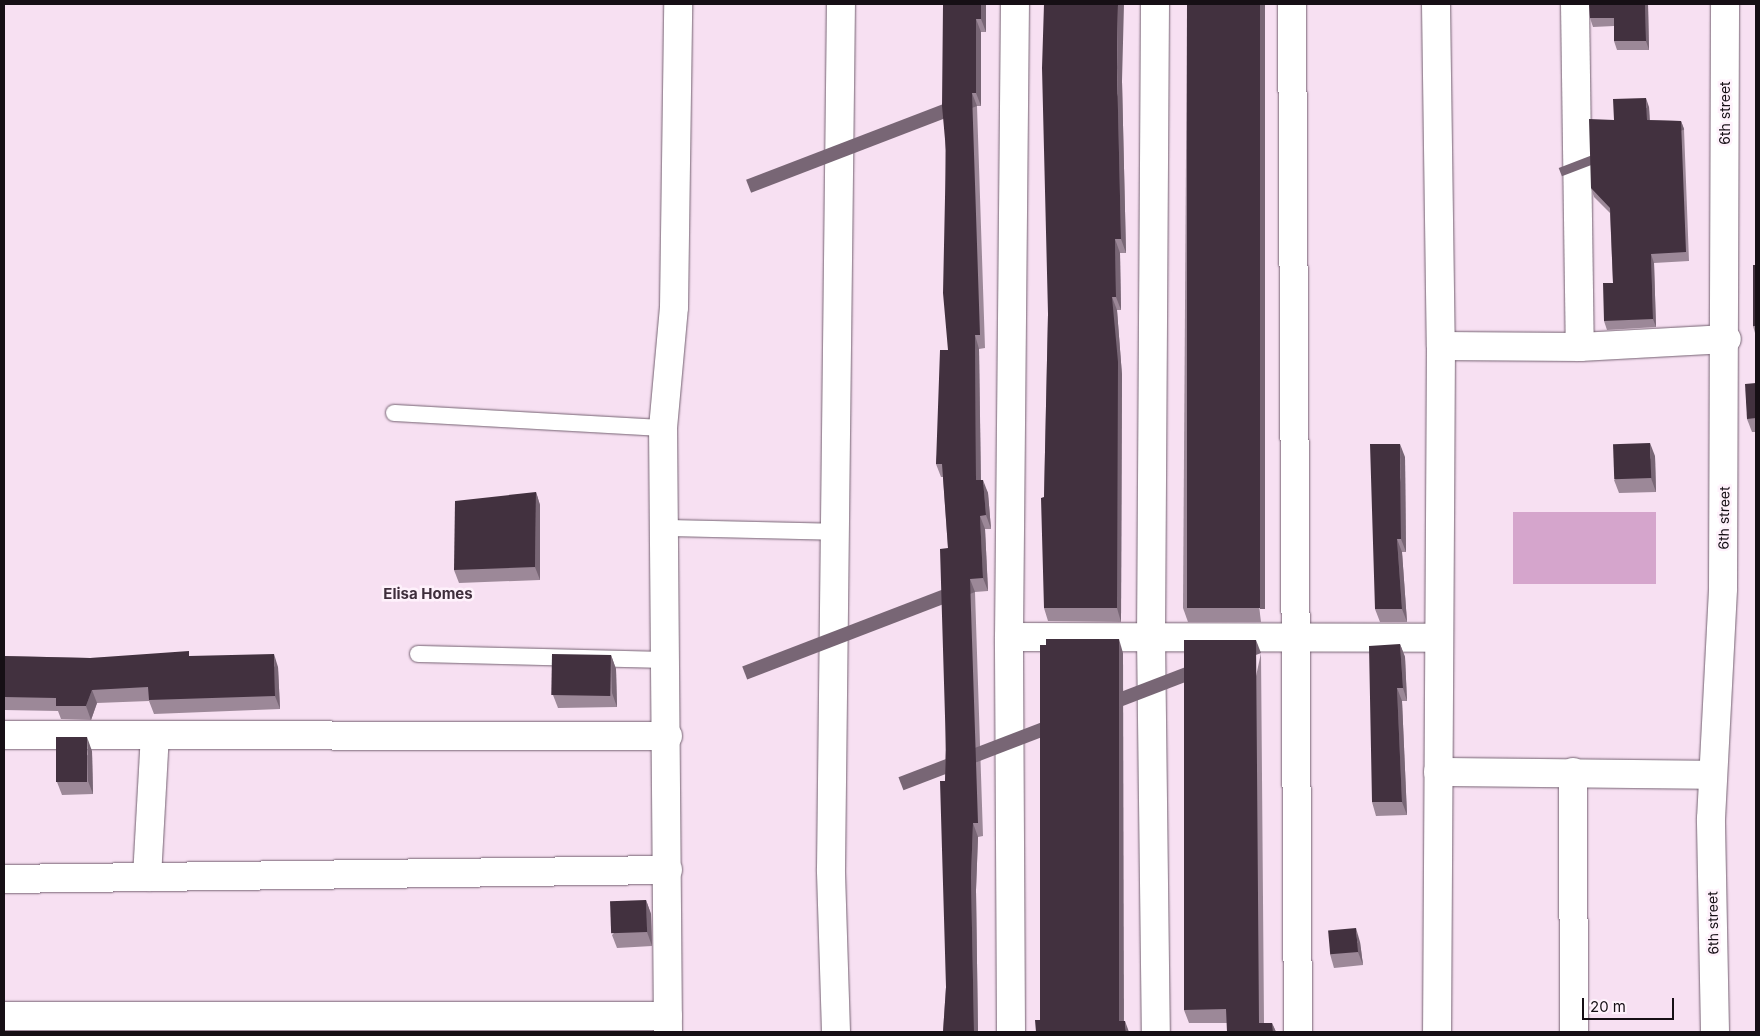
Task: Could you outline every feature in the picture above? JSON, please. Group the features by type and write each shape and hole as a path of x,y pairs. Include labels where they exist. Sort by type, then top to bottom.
{"street":[{"path":"4,1016 668,1024 668,660 663,428 674,307 678,4"},
{"path":"836,1032 831,869 841,4"},
{"path":"1011,1032 1009,637 1015,4"},
{"path":"1155,4 1151,637 1156,1032"},
{"path":"1292,4 1298,1032"},
{"path":"1436,4 1441,346 1437,1032"},
{"path":"1575,4 1580,347"},
{"name":"6th street","path":"1715,1032 1713,775 1723,588 1727,339 1725,4"},
{"path":"1441,346 1580,347 1727,339"},
{"path":"1009,637 1438,638"},
{"path":"4,735 668,736"},
{"path":"147,877 155,736"},
{"path":"1438,772 1713,775"},
{"path":"1574,772 1574,1032"},
{"path":"4,879 668,870"}],"lane":[{"path":"394,413 663,428"},
{"path":"666,528 836,532"},
{"path":"418,654 668,660"}],"shaded area":[{"path":"1513,512 1656,512 1656,584 1513,584"}],"building":[{"path":"943,4 981,4 981,19 976,19 976,93 972,93 980,335 975,335 976,480 983,480 986,515 980,516 983,578 970,579 978,823 973,823 971,877 974,1032 943,1032 946,987 940,781 945,781 946,750 940,549 948,548 942,464 936,464 940,350 948,350 943,293 946,150 942,106"},
{"path":"1044,4 1118,4 1117,68 1121,239 1115,239 1116,297 1112,297 1118,362 1117,608 1044,608 1041,498 1044,497 1048,314 1042,68"},
{"path":"1187,4 1260,4 1260,608 1187,608"},
{"path":"1589,4 1645,4 1646,41 1614,41 1614,18 1590,18"},
{"path":"1646,98 1647,120 1681,121 1686,252 1651,254 1653,319 1604,321 1603,283 1613,283 1610,208 1591,188 1589,119 1614,120 1613,99"},
{"path":"1753,265 1756,265 1756,326 1753,326"},
{"path":"1756,383 1756,418 1747,419 1745,384"},
{"path":"1650,443 1651,478 1614,479 1613,444"},
{"path":"1370,444 1400,444 1401,539 1397,539 1402,609 1375,609"},
{"path":"536,492 535,567 454,570 455,501"},
{"path":"1046,639 1119,639 1119,1021 1125,1021 1126,1032 1036,1032 1035,1020 1040,1020 1040,645 1046,645"},
{"path":"1184,640 1256,640 1259,1023 1272,1023 1273,1032 1227,1032 1226,1009 1184,1010"},
{"path":"1400,644 1403,688 1397,688 1402,802 1372,802 1369,646"},
{"path":"189,651 189,656 274,654 275,696 149,700 148,687 92,690 86,706 56,706 56,698 4,697 4,656 90,658"},
{"path":"552,654 611,655 610,696 551,695"},
{"path":"56,737 87,737 87,782 56,782"},
{"path":"646,900 647,932 611,933 610,901"},
{"path":"1356,928 1358,952 1330,954 1328,930"}],"district":[{"name":"Elisa Homes","path":"428,594"}]}
